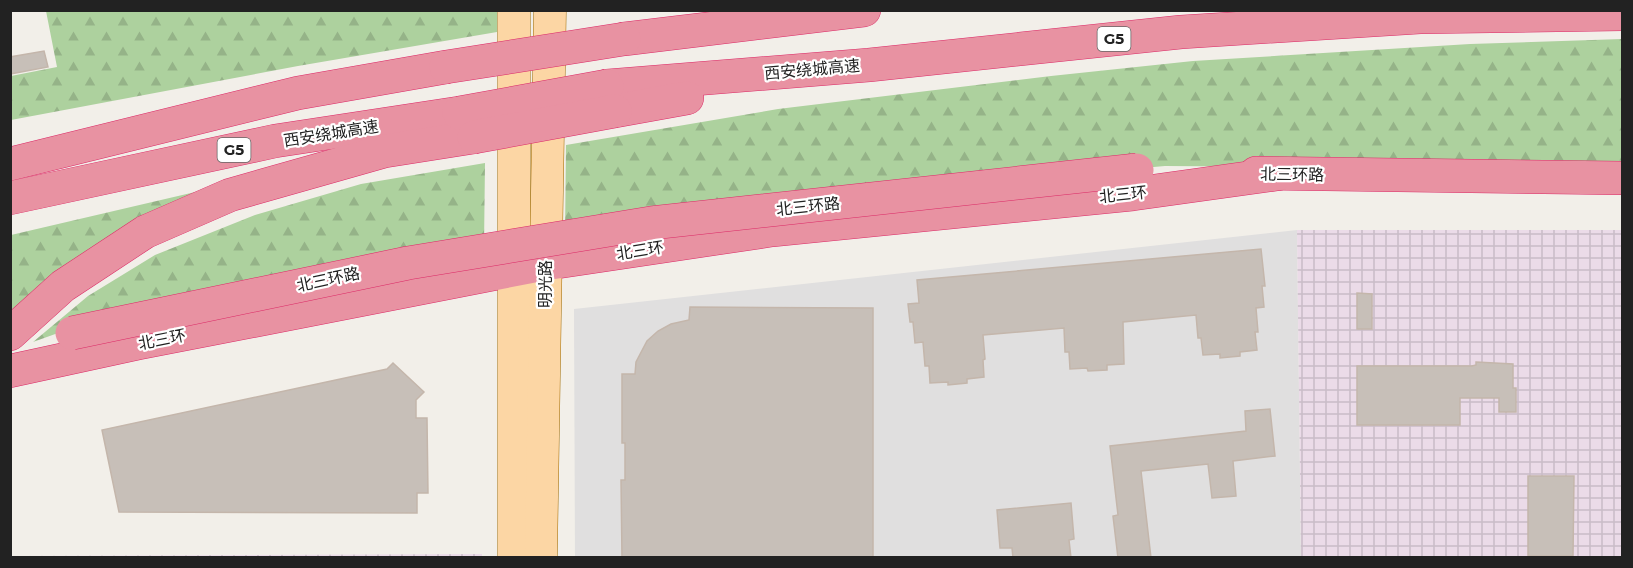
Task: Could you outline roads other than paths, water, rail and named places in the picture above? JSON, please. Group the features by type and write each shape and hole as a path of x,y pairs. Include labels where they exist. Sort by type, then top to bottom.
{"highway":[{"path":"10,164 298,93 624,39 864,10"},
{"name":"西安绕城高速","path":"10,198 275,141 466,125 611,98 869,64 1182,32 1420,17 1623,14"},
{"path":"10,147 176,122"},
{"path":"10,334 63,286 145,232 230,195 385,151 466,125"},
{"name":"北三环路","path":"10,364 72,333 408,263 651,223 1137,170 1623,178"},
{"name":"北三环","path":"10,371 139,343 544,264 772,230 1133,194 1277,174"}],"main road":[{"name":"明光路","path":"514,10 514,558"},
{"name":"明光路","path":"541,558 544,264 550,10"}]}
